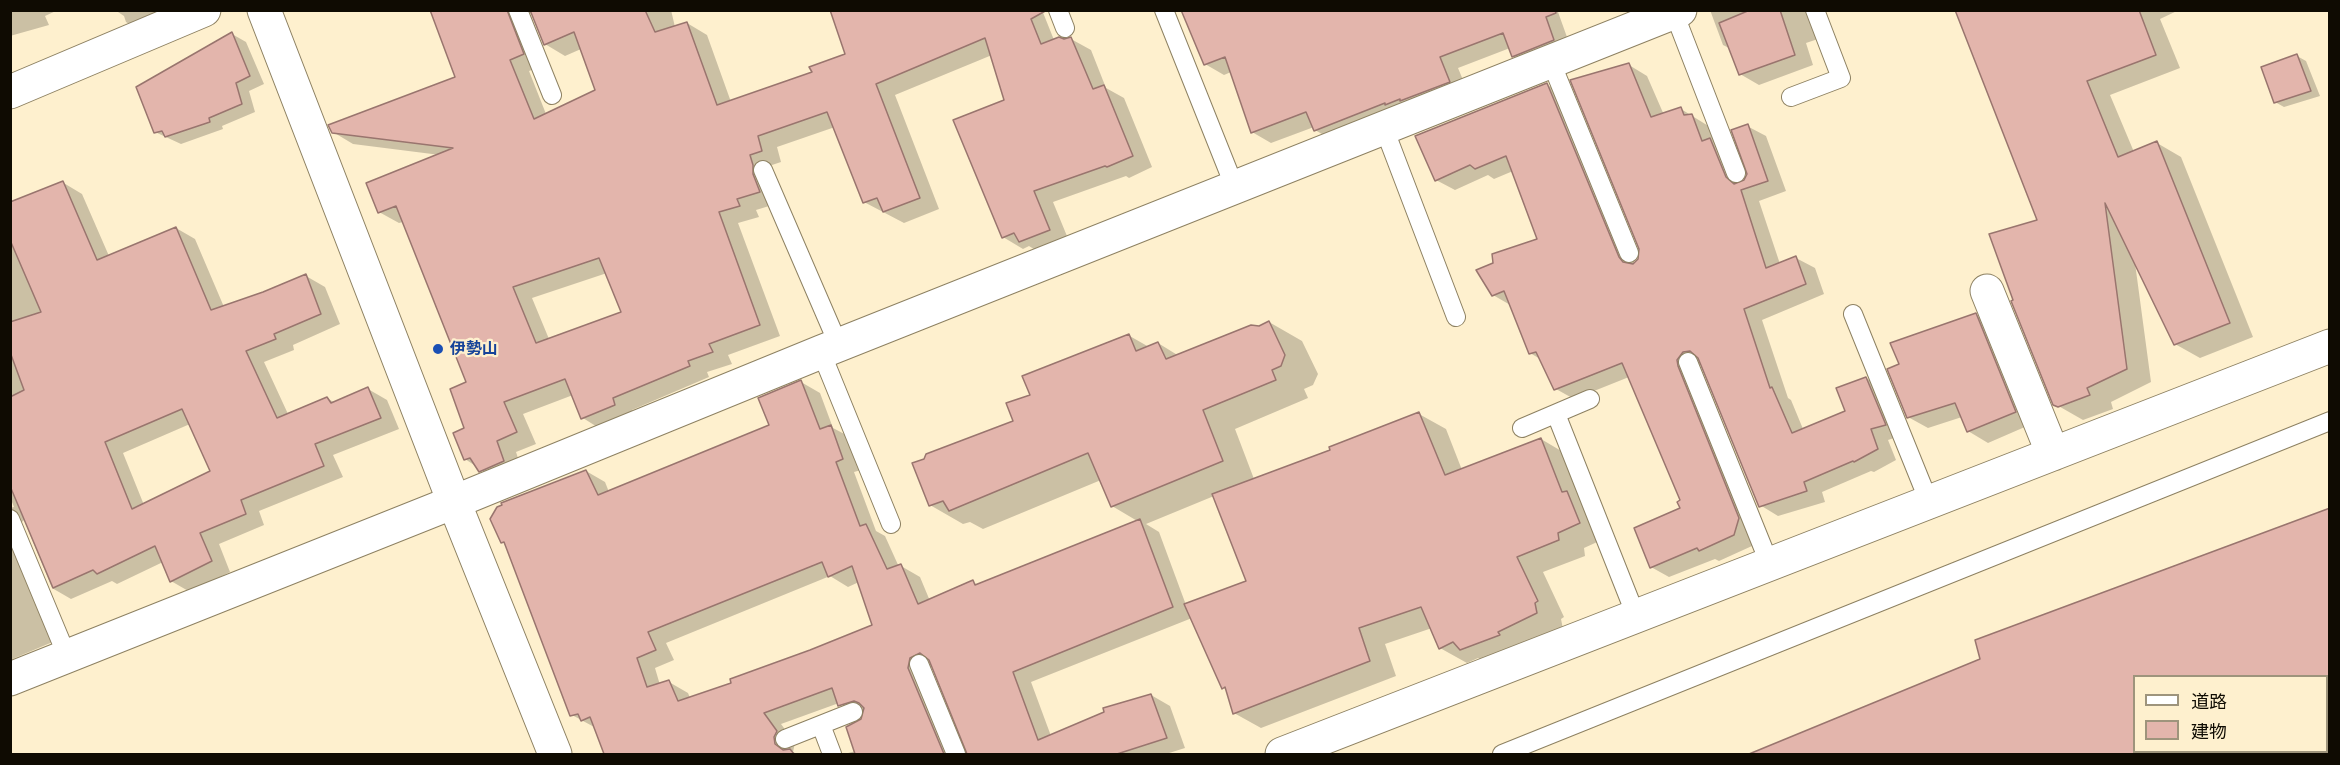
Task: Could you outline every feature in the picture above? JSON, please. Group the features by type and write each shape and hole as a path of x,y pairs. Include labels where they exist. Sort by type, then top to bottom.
{"street":[{"path":"10,92 204,10"},
{"path":"264,10 454,502 555,754"},
{"path":"10,679 1676,11"},
{"path":"1987,291 2053,454"},
{"path":"1282,754 2330,346"}],"lane":[{"path":"518,10 552,95"},
{"path":"1058,10 1065,28"},
{"path":"1164,10 1235,188"},
{"path":"1791,97 1841,78 1815,10"},
{"path":"1676,11 1736,173"},
{"path":"1551,62 1629,253"},
{"path":"1384,128 1456,317"},
{"path":"763,170 830,349 891,524"},
{"path":"1853,314 1929,502"},
{"path":"1688,362 1770,565"},
{"path":"1522,428 1590,399"},
{"path":"1556,414 1636,616"},
{"path":"1502,754 2330,421"},
{"path":"10,519 67,656"},
{"path":"919,664 956,754"},
{"path":"785,739 853,712"},
{"path":"821,725 832,754"}],"building":[{"path":"430,10 507,10 524,54 510,60 534,119 595,90 574,32 544,45 530,10 645,10 655,32 687,22 717,105 812,72 809,67 845,54 830,10 1047,10 1031,19 1041,44 1059,37 1064,39 1071,37 1093,89 1104,85 1133,156 1034,191 1050,230 1019,242 1014,233 1002,238 953,120 1004,100 985,38 876,84 920,198 883,212 877,198 863,203 827,112 758,136 762,151 750,155 753,174 760,192 737,199 740,206 719,212 760,325 709,344 713,352 688,361 690,366 613,398 615,405 581,419 565,379 504,402 517,432 497,441 504,461 479,472 470,458 464,460 453,433 464,428 450,389 466,382 396,206 378,213 366,183 453,148 332,133 328,125 455,77","holes":["599,258 621,312 536,343 513,287"]},
{"path":"1181,10 1555,10 1556,13 1546,17 1554,40 1512,57 1503,33 1440,57 1450,82 1400,101 1400,99 1385,105 1385,103 1314,131 1306,112 1251,133 1225,57 1204,65"},
{"path":"1750,10 1780,10 1795,55 1739,75 1719,23"},
{"path":"1955,10 2139,10 2156,55 2087,81 2118,157 2157,141 2230,323 2174,345 2105,203 2127,369 2087,388 2090,395 2058,407 2053,405 2011,301 2013,300 1989,234 2037,220"},
{"path":"232,32 250,76 236,83 242,104 209,118 210,122 165,137 162,131 154,133 136,87"},
{"path":"2297,54 2311,91 2274,103 2261,67"},
{"path":"1629,63 1651,117 1681,107 1684,115 1692,114 1702,141 1710,138 1726,177 1734,184 1744,180 1747,174 1731,130 1748,124 1768,181 1741,190 1766,268 1796,256 1806,284 1744,309 1770,388 1772,387 1792,433 1845,411 1836,388 1866,377 1886,425 1871,429 1878,449 1854,462 1804,482 1807,491 1759,507 1698,358 1690,351 1683,352 1677,360 1678,366 1739,518 1734,535 1699,551 1697,548 1650,568 1634,528 1680,508 1677,502 1680,500 1622,363 1554,390 1536,352 1529,354 1504,291 1492,296 1476,270 1493,263 1492,254 1537,239 1506,156 1475,169 1470,165 1435,181 1415,136 1547,83 1619,257 1623,262 1633,264 1638,259 1639,249 1570,80"},
{"path":"63,181 97,260 176,227 211,310 306,274 321,314 274,334 276,339 246,351 277,418 327,397 331,403 368,387 381,418 315,444 324,466 241,500 246,514 200,533 212,561 170,582 155,546 97,574 93,570 53,588 10,486 10,397 24,390 10,352 10,322 41,312 10,240 10,202","holes":["182,409 210,471 132,509 105,442"]},
{"path":"1976,313 2016,412 1967,432 1955,403 1907,418 1887,369 1899,364 1890,343"},
{"path":"1269,321 1285,355 1281,366 1272,370 1276,380 1203,410 1223,461 1111,507 1088,453 949,511 943,501 929,506 912,463 924,459 926,454 1013,421 1006,403 1030,395 1022,376 1129,334 1136,351 1158,342 1166,359 1251,325 1259,326"},
{"path":"801,380 820,429 831,425 843,459 836,462 860,526 866,524 887,569 901,564 918,604 973,580 975,585 1140,519 1173,607 1013,672 1038,740 1104,712 1103,708 1151,694 1167,738 1117,754 967,754 929,660 920,653 910,658 908,668 944,754 855,754 846,727 861,719 864,708 854,701 838,706 832,688 764,713 777,731 774,737 775,744 783,750 790,749 794,754 604,754 590,717 581,721 578,714 570,716 504,542 501,543 490,519 497,507 502,505 501,503 586,470 598,495 769,425 758,398","holes":["822,562 828,577 852,566 872,625 730,679 731,683 678,701 669,680 647,687 637,658 656,650 648,632"]},
{"path":"1419,412 1445,475 1541,438 1562,492 1567,491 1580,523 1558,533 1559,540 1517,557 1538,601 1535,603 1537,613 1498,632 1500,635 1460,650 1453,642 1439,649 1421,607 1359,628 1370,661 1233,714 1225,687 1222,689 1184,604 1246,581 1212,494 1330,450 1329,447"},
{"path":"2330,508 2330,676 2133,675 2134,754 1749,754 1980,659 1975,640"}],"place":[{"name":"伊勢山","path":"438,349"}]}
